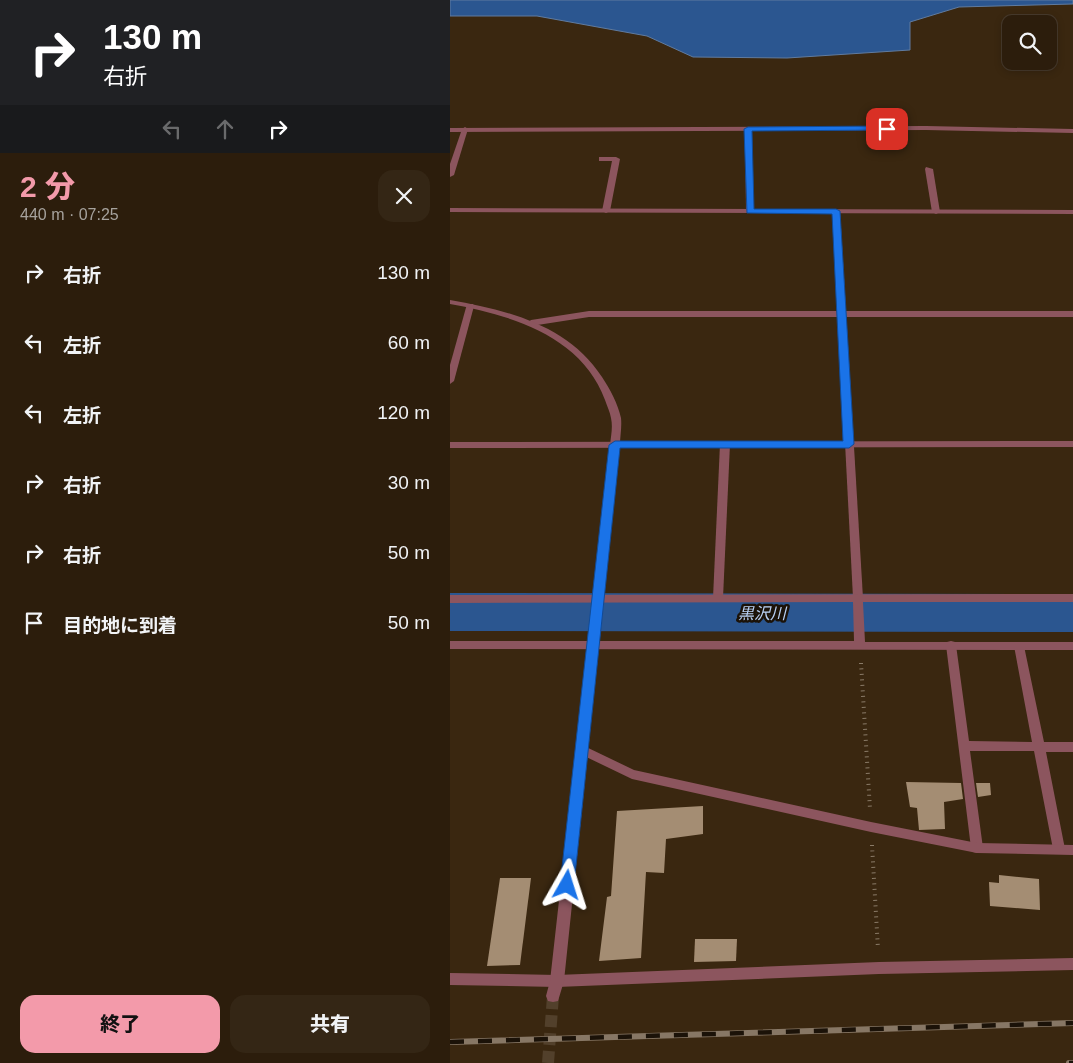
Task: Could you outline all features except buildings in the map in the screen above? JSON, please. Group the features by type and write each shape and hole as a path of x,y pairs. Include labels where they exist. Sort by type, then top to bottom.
{"street":[{"path":"450,130 926,128 1073,131"},
{"path":"450,175 465,129"},
{"path":"748,129 750,211"},
{"path":"602,159 616,159 606,211"},
{"path":"929,169 936,212"},
{"path":"450,210 1073,212"},
{"path":"836,211 860,645"},
{"path":"450,302 492,310 531,323 557,335 589,362 599,376 616,416 615,445 557,982 553,996"},
{"path":"450,381 470,306"},
{"path":"531,323 589,314 1073,314"},
{"path":"718,598 725,444"},
{"path":"450,445 1073,444"},
{"path":"450,599 1073,598"},
{"path":"450,645 1073,646"},
{"path":"951,645 977,848"},
{"path":"1019,646 1059,849"},
{"path":"964,746 1073,747"},
{"path":"582,750 632,774 977,848 1073,850"},
{"path":"450,979 557,982 879,968 1073,964"}],"water":[{"path":"450,0 1073,0 1073,4 959,7 910,22 910,50 787,58 693,57 647,36 537,16 450,16"}],"waterway":[{"name":"黒沢川","path":"450,612 1073,613"}],"tunnel":[{"path":"548,1063 553,996"}],"railway":[{"path":"450,1042 1073,1023"}],"route":[{"path":"567,885 615,445 849,444 836,211 750,211 748,129 887,129"}]}
